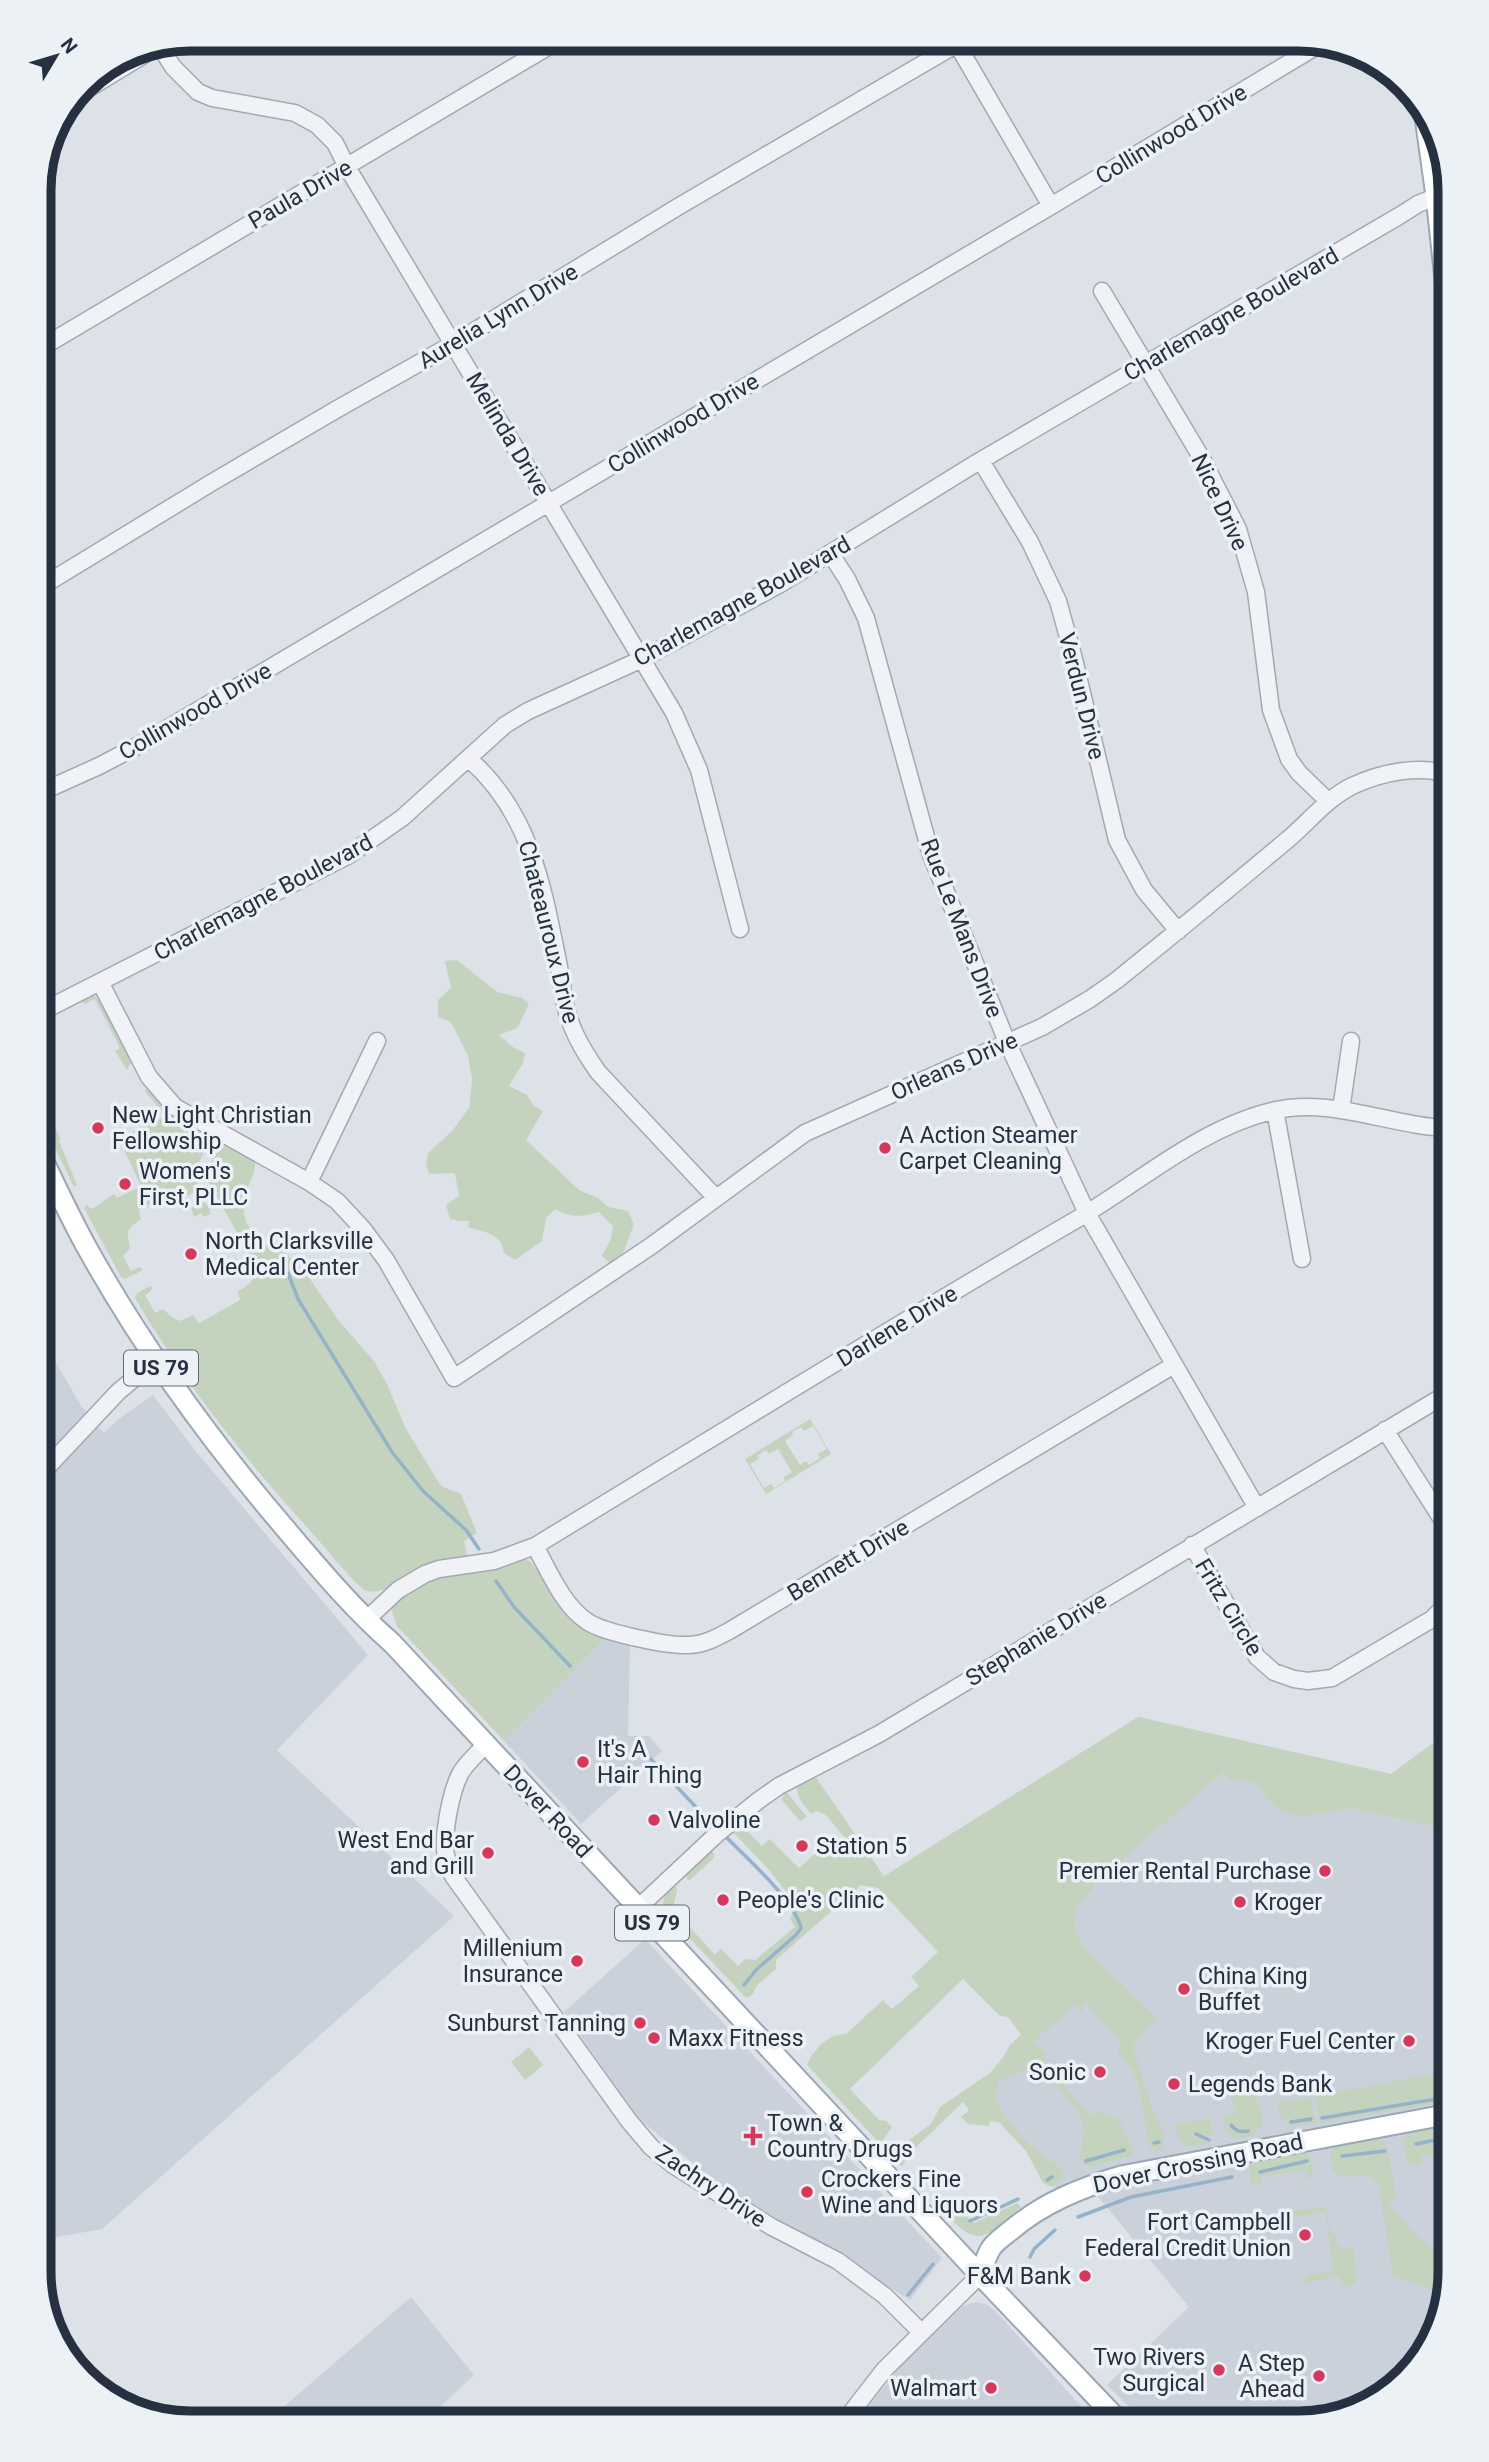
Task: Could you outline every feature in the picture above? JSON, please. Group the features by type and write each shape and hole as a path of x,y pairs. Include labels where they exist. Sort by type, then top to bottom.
{"main road":[{"name":"Dover Road","path":"51,1175 85,1244 156,1360 198,1422 247,1485 366,1620 392,1643 1110,2411"},
{"name":"Dover Crossing Road","path":"980,2275 991,2248 999,2240 1047,2204 1080,2188 1121,2176 1438,2116"}],"street":[{"name":"Paula Drive","path":"51,342 540,51"},
{"name":"Aurelia Lynn Drive","path":"51,581 317,420 453,344 938,51"},
{"path":"961,51 1051,206"},
{"name":"Collinwood Drive","path":"51,788 141,744 1309,51"},
{"name":"Melinda Drive","path":"165,53 173,67 198,92 212,98 295,113 317,125 335,143 674,713 699,770 740,929"},
{"name":"Charlemagne Boulevard","path":"51,1007 349,855 402,818 505,725 528,711 642,659 775,586 981,461 1418,204 1438,196"},
{"name":"Nice Drive","path":"1102,291 1201,457 1238,529 1256,592 1271,710 1289,759 1299,773 1328,801"},
{"name":"Verdun Drive","path":"981,461 1030,542 1058,601 1117,840 1144,890 1178,931"},
{"name":"Rue Le Mans Drive","path":"830,553 847,579 866,618 931,855 1007,1042 1087,1213 1256,1508"},
{"name":"Chateauroux Drive","path":"469,759 480,768 507,802 524,831 535,858 570,1024 583,1051 598,1072 716,1198"},
{"name":"Orleans Drive","path":"309,1182 337,1201 363,1229 386,1260 454,1378 651,1246 805,1133 1042,1027 1090,999 1178,931 1290,838 1328,801 1350,787 1376,776 1410,770 1438,773"},
{"path":"100,982 149,1077 164,1097 175,1107 309,1182 377,1041"},
{"path":"1341,1110 1352,1041"},
{"name":"Darlene Drive","path":"366,1620 398,1590 425,1574 439,1569 494,1561 536,1546 892,1328 1087,1213 1212,1134 1275,1110 1303,1108 1341,1110 1438,1126"},
{"path":"1275,1110 1302,1259"},
{"path":"51,1463 118,1392 156,1360"},
{"name":"Bennett Drive","path":"536,1546 568,1601 587,1622 614,1632 685,1646 696,1644 723,1635 1174,1365"},
{"name":"Stephanie Drive","path":"638,1908 711,1839 758,1800 794,1777 878,1734 1438,1399"},
{"path":"1385,1430 1438,1512"},
{"name":"Fritz Circle","path":"1192,1545 1257,1657 1274,1672 1294,1679 1308,1681 1332,1678 1438,1613"},
{"name":"Zachry Drive","path":"485,1744 459,1776 454,1791 445,1853 453,1876 622,2111 651,2147 673,2165 772,2227 838,2261 885,2296 921,2332"},
{"path":"853,2411 884,2370 980,2275"}],"shaded area":[{"path":"51,1354 82,1407 104,1433 116,1421 153,1395 198,1454 368,1655 277,1750 454,1916 102,2229 51,2238"},
{"path":"607,1637 630,1643 628,1736 649,1736 662,1751 581,1824 504,1741"},
{"path":"1138,1717 1391,1774 1438,1740 1437,2291 1428,2326 1420,2342 1398,2371 1384,2383 1344,2404 1318,2410 1133,2411 1107,2385 1189,2307 1086,2182 1058,2194 1033,2153 977,2091 1033,2042"},
{"path":"645,1939 942,2258 910,2300 711,2178 638,2118 564,2012"},
{"path":"411,2297 474,2375 436,2411 279,2411"},
{"path":"976,2302 988,2305 1085,2411 865,2411 909,2356 963,2306"}],"green space":[{"path":"457,960 497,992 522,998 529,1004 517,1028 499,1035 514,1048 525,1053 523,1063 509,1086 527,1095 534,1106 543,1111 526,1140 579,1190 598,1198 608,1207 628,1211 634,1224 621,1259 613,1266 602,1256 611,1239 613,1226 599,1212 577,1216 555,1209 546,1218 542,1241 515,1260 504,1253 496,1237 468,1227 469,1221 450,1219 446,1205 459,1196 455,1173 429,1174 426,1164 428,1153 453,1130 469,1108 472,1079 468,1056 451,1022 438,1017 438,1000 451,988 445,961"},
{"path":"90,993 109,1013 132,1061 127,1070 115,1051 120,1048 95,999 84,1004 82,1002"},
{"path":"149,1086 169,1111 211,1135 196,1170 198,1190 185,1197 178,1189 139,1210 141,1219 128,1231 130,1249 123,1256 131,1271 140,1267 143,1270 125,1279 121,1277 84,1208 87,1205 92,1209 114,1194 117,1198 141,1186 119,1139 165,1116 145,1091"},
{"path":"51,1121 77,1185 74,1187 51,1140"},
{"path":"222,1144 255,1160 244,1205 248,1226 252,1232 264,1246 273,1240 305,1272 339,1321 374,1361 406,1429 441,1486 461,1494 477,1533 464,1541 467,1556 429,1564 381,1590 364,1590 341,1567 236,1444 193,1387 135,1298 137,1293 150,1286 151,1291 145,1295 155,1313 163,1309 180,1321 193,1315 199,1323 240,1300 238,1291 253,1279 253,1261 209,1183 212,1161"},
{"path":"203,1201 209,1206 210,1214 204,1217 201,1213 194,1217 191,1208"},
{"path":"236,1258 243,1271 229,1279 224,1272 232,1268 228,1262"},
{"path":"810,1419 831,1454 766,1494 745,1459","holes":["813,1426 827,1449 818,1454 820,1458 809,1465 806,1461 800,1465 785,1441 793,1435 792,1432 801,1427 804,1431","778,1449 792,1472 774,1488 771,1484 764,1488 750,1464 759,1459 757,1456 766,1450 769,1454"]},
{"path":"523,1559 530,1561 571,1616 607,1637 504,1741 397,1626 392,1611 399,1599 411,1589 449,1576"},
{"path":"1138,1717 1391,1774 1438,1740 1438,1827 1356,1809 1308,1815 1289,1813 1279,1809 1252,1783 1239,1778 1230,1780 1223,1772 1101,1878 1078,1905 1074,1920 1076,1934 1088,1951 1157,2018 1133,2046 1164,2136 1164,2144 1161,2150 1155,2152 1150,2148 1139,2086 1128,2065 1118,2054 1120,2041 1085,2002 1082,2013 1075,2005 1033,2042 1045,2053 1045,2064 1092,2116 1098,2111 1117,2118 1133,2155 1091,2167 1082,2164 1080,2155 1083,2126 1078,2113 1054,2083 1042,2074 1026,2069 999,2081 996,2094 1002,2111 1020,2135 1064,2173 1060,2181 1052,2187 1043,2183 1026,2151 999,2122 990,2121 989,2126 968,2124 961,2117 969,2110 963,2102 909,2154 902,2167 894,2158 898,2148 931,2124 940,2107 990,2073 1010,2045 1021,2035 1008,2017 1000,2016 963,1979 850,2089 879,2120 886,2121 892,2127 880,2144 807,2065 822,2043 834,2036 846,2034 883,2000 892,2009 919,1986 911,1977 938,1952 878,1888 861,1885 776,1960 776,1969 757,1985 748,1998 666,1913 664,1905 667,1891 674,1885 677,1889 674,1905 676,1912 715,1955 721,1949 738,1966 745,1959 755,1960 795,1927 790,1919 797,1906 770,1871 733,1832 745,1829 762,1846 770,1839 799,1868 824,1846 835,1857 850,1844 826,1815 817,1811 811,1814 800,1800 796,1787 815,1776 884,1876"},
{"path":"785,1790 807,1817 800,1821 782,1800"},
{"path":"709,1850 714,1853 714,1858 690,1880 687,1879 685,1872"},
{"path":"529,2047 543,2065 525,2080 511,2062"},
{"path":"1438,2073 1438,2103 1320,2123 1315,2096"},
{"path":"1244,2089 1257,2099 1263,2121 1261,2127 1251,2136 1232,2137 1224,2127 1224,2116 1236,2113 1232,2096 1225,2097 1222,2094"},
{"path":"1311,2097 1316,2123 1295,2126 1282,2118 1277,2103"},
{"path":"1210,2118 1212,2133 1206,2143 1188,2146 1181,2142 1175,2125"},
{"path":"1438,2129 1438,2154 1421,2156 1421,2163 1411,2165 1407,2161 1404,2140 1408,2133"},
{"path":"1379,2139 1384,2141 1396,2195 1388,2208 1402,2217 1423,2242 1438,2251 1437,2293 1418,2284 1393,2277 1379,2186 1368,2176 1342,2177 1332,2170 1330,2154 1335,2145"},
{"path":"1304,2151 1311,2159 1312,2178 1307,2179 1305,2171 1261,2176 1262,2182 1258,2186 1251,2183 1249,2170 1252,2162"},
{"path":"1017,2203 1021,2207 983,2235 975,2236 967,2232 945,2213 953,2208 958,2209 974,2223"},
{"path":"1326,2206 1329,2229 1339,2238 1335,2243 1346,2251 1350,2246 1354,2251 1357,2281 1345,2288 1338,2276 1302,2284 1302,2280 1311,2274 1333,2271 1325,2213 1289,2217 1289,2211"}],"waterway":[{"path":"288,1273 298,1299 392,1452 423,1491 466,1530 479,1549"},
{"path":"496,1581 514,1607 570,1666"},
{"path":"645,1753 710,1822"},
{"path":"727,1838 790,1905 801,1928 757,1969 744,1985"},
{"path":"1322,2118 1436,2099"},
{"path":"1291,2122 1311,2119"},
{"path":"1231,2125 1239,2131 1248,2131"},
{"path":"1196,2134 1209,2140"},
{"path":"1416,2144 1438,2139"},
{"path":"1154,2143 1159,2142"},
{"path":"1086,2161 1124,2150"},
{"path":"1342,2156 1385,2151"},
{"path":"1260,2172 1307,2161"},
{"path":"1047,2180 1052,2177"},
{"path":"1078,2217 1131,2197 1232,2177"},
{"path":"970,2221 1018,2199"},
{"path":"1030,2257 1034,2249 1055,2230"},
{"path":"908,2295 933,2264"}],"place":[{"name":"New Light Christian Fellowship","path":"98,1128"},
{"name":"A Action Steamer Carpet Cleaning","path":"885,1148"},
{"name":"Women's First, PLLC","path":"125,1184"},
{"name":"North Clarksville Medical Center","path":"191,1254"},
{"name":"It's A Hair Thing","path":"583,1762"},
{"name":"Valvoline","path":"654,1820"},
{"name":"Station 5","path":"802,1846"},
{"name":"West End Bar and Grill","path":"488,1853"},
{"name":"Premier Rental Purchase","path":"1325,1871"},
{"name":"People's Clinic","path":"723,1900"},
{"name":"Kroger","path":"1240,1902"},
{"name":"Millenium Insurance","path":"577,1961"},
{"name":"China King Buffet","path":"1184,1989"},
{"name":"Sunburst Tanning","path":"640,2023"},
{"name":"Maxx Fitness","path":"654,2038"},
{"name":"Kroger Fuel Center","path":"1409,2041"},
{"name":"Sonic","path":"1100,2072"},
{"name":"Legends Bank","path":"1174,2084"},
{"name":"Town & Country Drugs","path":"753,2136"},
{"name":"Crockers Fine Wine and Liquors","path":"807,2192"},
{"name":"Fort Campbell Federal Credit Union","path":"1305,2235"},
{"name":"F&M Bank","path":"1085,2276"},
{"name":"Two Rivers Surgical","path":"1219,2370"},
{"name":"A Step Ahead","path":"1319,2376"},
{"name":"Walmart","path":"991,2388"}]}
